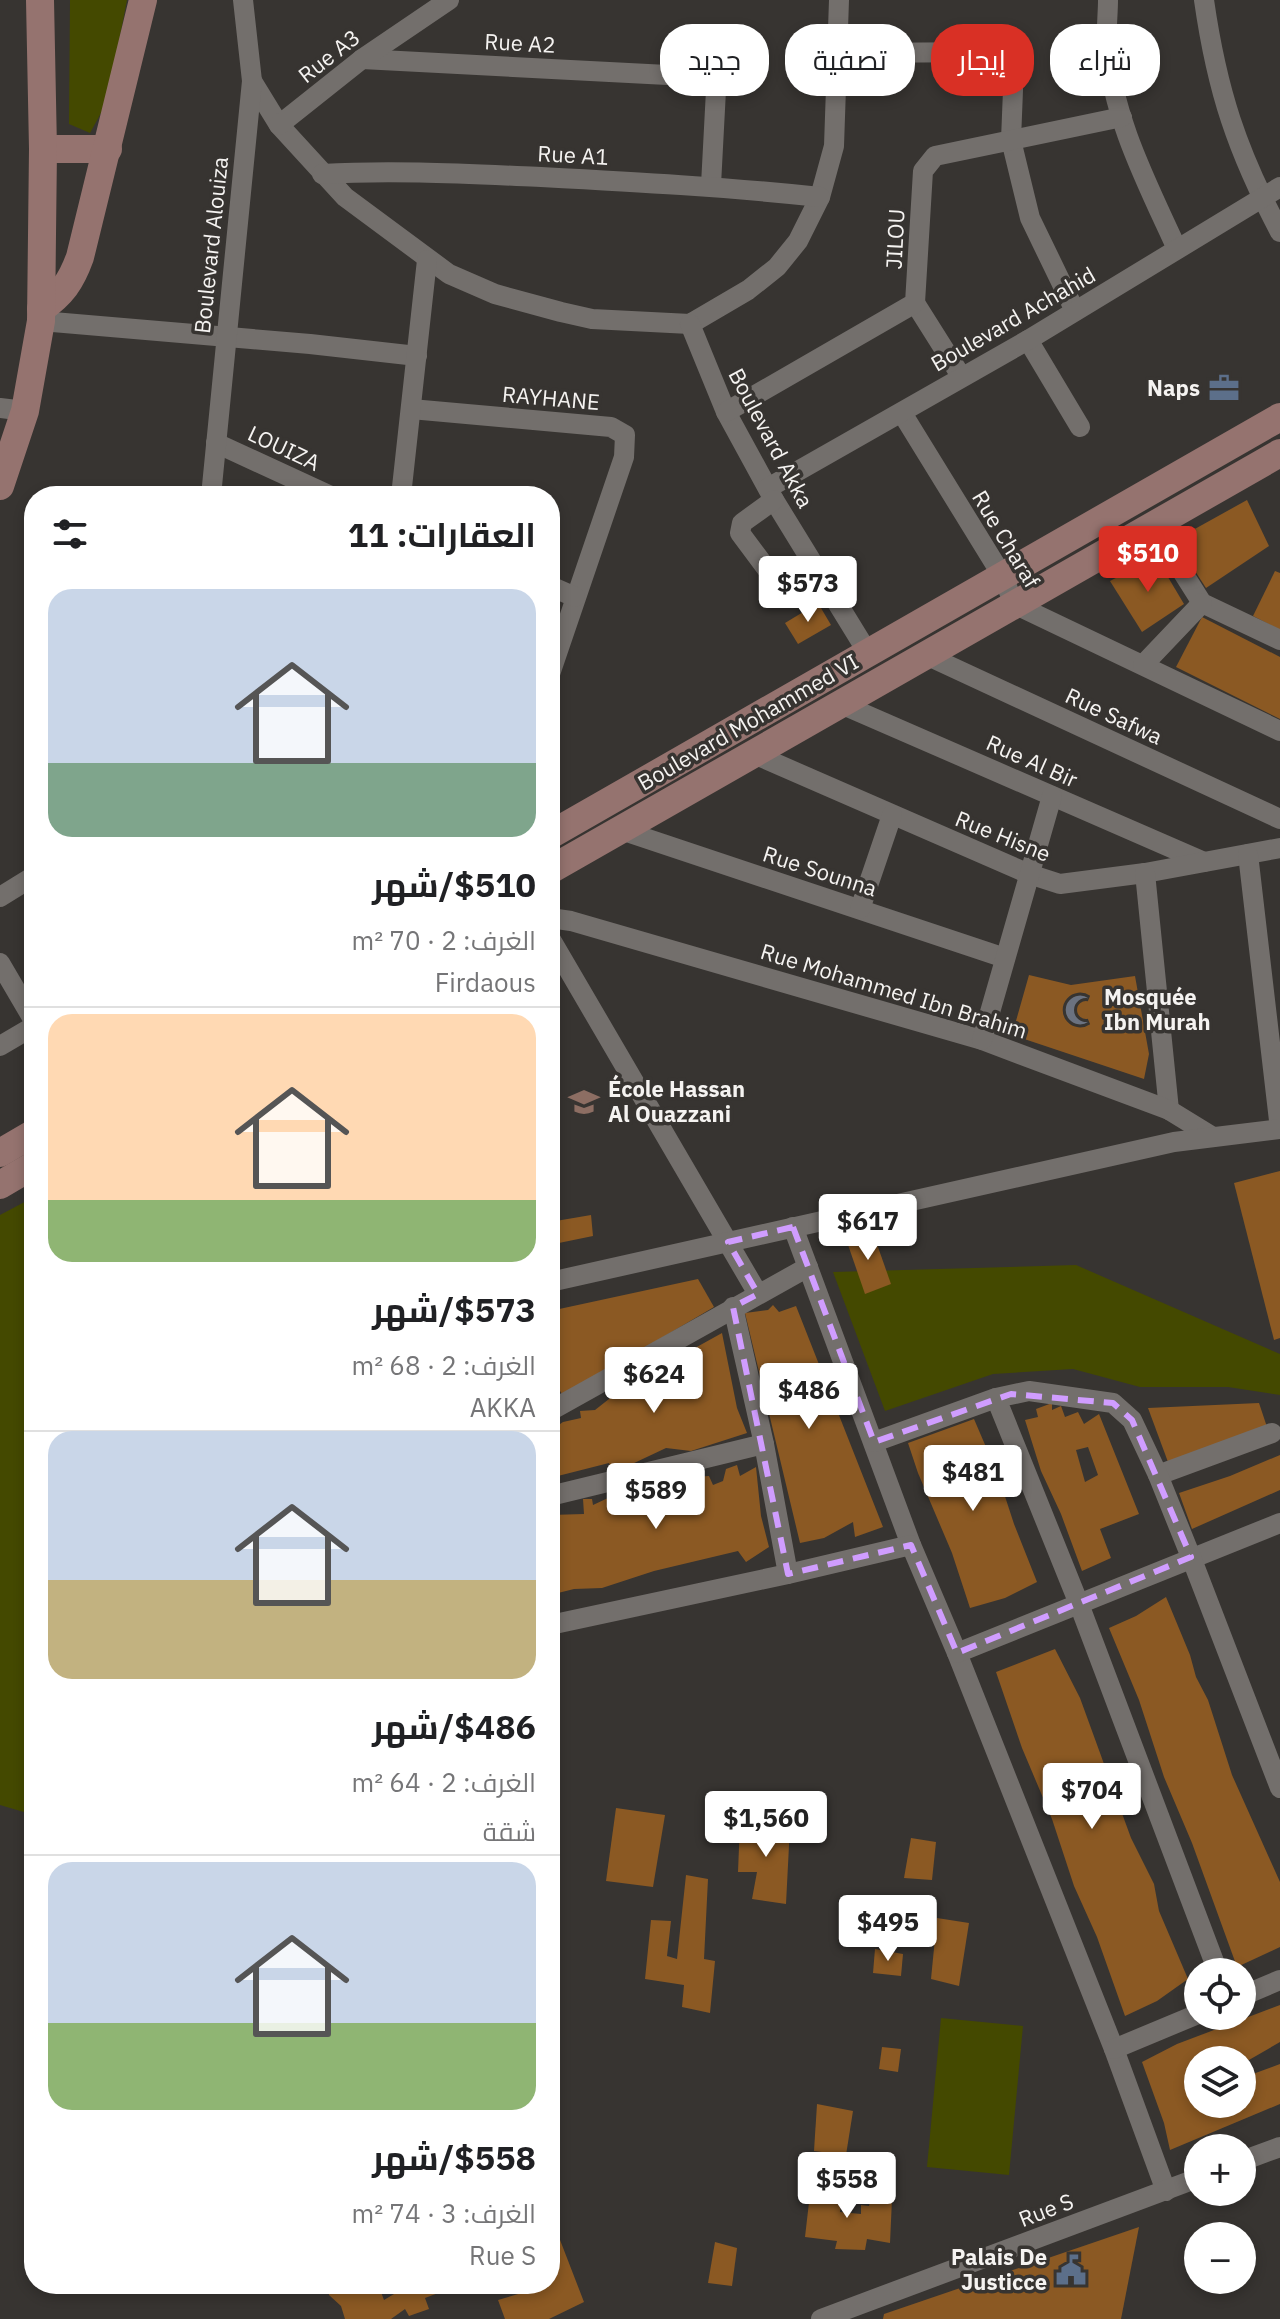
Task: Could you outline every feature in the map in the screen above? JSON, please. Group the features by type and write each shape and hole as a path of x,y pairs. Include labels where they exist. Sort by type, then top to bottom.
{"main road":[{"path":"0,486 13,409 41,315 43,149 40,0"},
{"path":"41,315 73,278 108,149 143,0"},
{"path":"43,149 108,149"},
{"name":"Boulevard Mohammed VI","path":"560,829 1280,417"},
{"name":"Boulevard Mohammed VI","path":"560,864 1280,453"},
{"path":"0,1153 24,1139"},
{"path":"0,1185 24,1171"}],"street":[{"name":"Boulevard Alouiza","path":"212,486 252,81 243,0"},
{"name":"Rue A3","path":"279,125 362,59 449,0"},
{"path":"839,0 839,24"},
{"path":"1108,0 1107,43 1122,117 1132,151 1177,249"},
{"path":"1204,0 1221,96 1243,158 1280,232"},
{"path":"915,53 1005,52 1012,55 1011,140 1030,218 1075,311"},
{"name":"Rue A2","path":"362,59 706,77 714,80 716,90 711,185"},
{"path":"252,81 279,125 322,174 364,213 449,274 495,294 592,319 690,324 748,290 777,267 798,241 820,197 834,146 836,96"},
{"name":"JILOU","path":"915,303 923,171 935,156 1122,117"},
{"name":"Rue A1","path":"322,174 484,175 711,185 820,197"},
{"name":"Boulevard Achahid","path":"827,583 787,596 740,533 742,523 771,494 961,376 1028,340 1280,187"},
{"path":"402,486 427,260"},
{"path":"726,412 915,303 961,376"},
{"path":"41,315 417,356"},
{"name":"Boulevard Akka","path":"690,324 726,412 771,494 868,653"},
{"path":"1028,340 1080,427"},
{"name":"RAYHANE","path":"411,409 611,427 625,435 624,457 560,643"},
{"name":"Rue Charaf","path":"902,413 1003,577 1014,604 1280,731"},
{"name":"LOUIZA","path":"216,443 309,486"},
{"path":"1154,527 1202,603 1280,640"},
{"path":"560,590 575,597"},
{"path":"1143,665 1202,603"},
{"name":"Rue Safwa","path":"928,656 1280,819"},
{"name":"Rue Al Bir","path":"841,704 1204,862"},
{"name":"Rue Hisne","path":"754,754 1029,874 1060,884 1145,873 1248,854"},
{"path":"982,1040 1052,796"},
{"path":"860,909 892,815"},
{"name":"Rue Sounna","path":"621,830 1005,958"},
{"path":"560,1280 1174,1142 1280,1129 1274,1006 1248,854 1280,848"},
{"path":"1145,873 1169,1110"},
{"path":"0,897 24,882"},
{"name":"Rue Mohammed Ibn Brahim","path":"560,919 982,1040 1169,1110 1213,1137"},
{"path":"560,955 758,1294"},
{"path":"0,963 24,1005"},
{"path":"0,1046 24,1030"},
{"path":"793,1227 911,1545 1114,2049 1166,2191"},
{"path":"560,1405 808,1267"},
{"path":"733,1307 764,1444 788,1574"},
{"path":"874,1442 996,1398 1029,1391 1113,1403 1132,1420 1158,1475 1280,1788"},
{"path":"996,1398 1079,1604 1213,1958"},
{"path":"1158,1475 1272,1433"},
{"path":"560,1494 764,1444"},
{"path":"957,1653 1280,1523"},
{"path":"560,1623 911,1545"},
{"path":"1256,1990 1280,1980"},
{"path":"1114,2049 1184,2020"},
{"path":"1256,2156 1280,2147"},
{"name":"Rue S","path":"821,2319 1184,2184"}],"highlighted area":[{"path":"793,1227 874,1442 1011,1394 1113,1403 1132,1420 1191,1557 957,1653 911,1545 788,1574 733,1307 758,1294 728,1242"}],"shaded area":[{"path":"70,0 127,0 107,102 90,133 69,124"},
{"path":"24,1202 24,1812 0,1805 0,1215"},
{"path":"1076,1265 1280,1354 1280,1395 1228,1387 1140,1387 1073,1369 993,1374 885,1411 833,1272"},
{"path":"941,2018 1023,2026 1009,2175 927,2167"}],"building":[{"path":"1247,500 1269,546 1206,588 1175,540"},
{"path":"1156,557 1184,604 1142,632 1110,581"},
{"path":"1275,571 1280,573 1280,630 1253,616"},
{"path":"818,603 831,625 798,644 785,623"},
{"path":"1202,617 1280,657 1280,719 1176,667"},
{"name":"Mosquée Ibn Murah","path":"1029,975 1071,985 1135,976 1149,1054 1144,1079 1012,1035"},
{"path":"1280,1171 1280,1338 1274,1340 1234,1183"},
{"path":"591,1215 593,1236 560,1243 560,1220"},
{"path":"872,1230 891,1284 865,1294 846,1239"},
{"path":"698,1279 714,1307 563,1396 560,1391 560,1309"},
{"path":"773,1305 779,1312 796,1306 883,1527 855,1537 853,1522 824,1538 800,1543 745,1313 768,1310"},
{"path":"722,1333 737,1408 747,1433 691,1451 666,1448 613,1473 609,1463 560,1475 560,1424 581,1418 580,1411 595,1410 623,1388"},
{"path":"1052,1403 1052,1410 1061,1406 1065,1417 1078,1412 1084,1424 1099,1414 1139,1514 1100,1529 1111,1558 1082,1571 1041,1471 1025,1420 1038,1417 1036,1409","holes":["1088,1447 1098,1475 1085,1482 1076,1450"]},
{"path":"1259,1403 1268,1430 1168,1462 1148,1408"},
{"path":"974,1419 1037,1582 1005,1598 970,1608 952,1553 908,1443"},
{"path":"1280,1455 1280,1490 1192,1529 1179,1493"},
{"path":"737,1465 740,1476 756,1467 761,1516 769,1547 746,1562 738,1551 654,1571 602,1588 560,1592 560,1515 584,1514 583,1499 592,1499 593,1505 608,1498 665,1489 695,1477 709,1476 713,1485 723,1481 726,1469"},
{"path":"1166,1597 1196,1677 1208,1700 1232,1775 1280,1882 1280,1947 1256,1958 1234,1958 1192,1843 1164,1777 1139,1700 1109,1628"},
{"path":"1055,1649 1080,1698 1131,1838 1154,1884 1159,1911 1184,1970 1184,1982 1157,2001 1125,2016 1097,1937 1074,1886 1052,1819 1022,1748 996,1672"},
{"path":"616,1808 665,1815 653,1887 606,1881"},
{"path":"740,1822 790,1826 786,1904 752,1899 757,1872 738,1872"},
{"path":"911,1838 936,1842 932,1880 904,1878"},
{"path":"686,1875 708,1879 704,1959 715,1961 710,2013 682,2007 684,1985 645,1979 651,1920 671,1921 667,1956 677,1959"},
{"path":"937,1918 969,1923 959,1986 931,1979"},
{"path":"875,1949 903,1954 901,1976 873,1973"},
{"path":"1280,2005 1280,2042 1256,2056 1256,2046 1184,2046 1184,2118 1247,2118 1208,2134 1184,2134 1184,2144 1170,2150 1164,2123 1142,2062 1214,2030 1256,2030 1256,2014"},
{"path":"882,2047 901,2049 898,2072 879,2069"},
{"path":"1280,2064 1280,2104 1256,2114 1256,2073"},
{"path":"817,2104 853,2111 846,2155 814,2151"},
{"path":"811,2185 842,2190 840,2212 861,2214 861,2205 869,2206 871,2197 892,2199 890,2243 867,2239 865,2250 835,2249 837,2241 805,2237"},
{"name":"Palais De Justicce","path":"1139,2227 1121,2319 883,2319 884,2314"},
{"path":"560,2240 584,2302 549,2319 505,2319 498,2300 518,2294 560,2294"},
{"path":"715,2242 737,2248 732,2286 708,2283"},
{"path":"382,2294 384,2300 394,2294 436,2294 425,2298 429,2309 409,2316 405,2309 391,2319 345,2319 341,2306 329,2295"}],"place":[{"name":"Naps","path":"1224,388"},
{"name":"Mosquée Ibn Murah","path":"1080,1010"},
{"name":"École Hassan Al Ouazzani","path":"584,1102"},
{"name":"Palais De Justicce","path":"1071,2270"}]}
